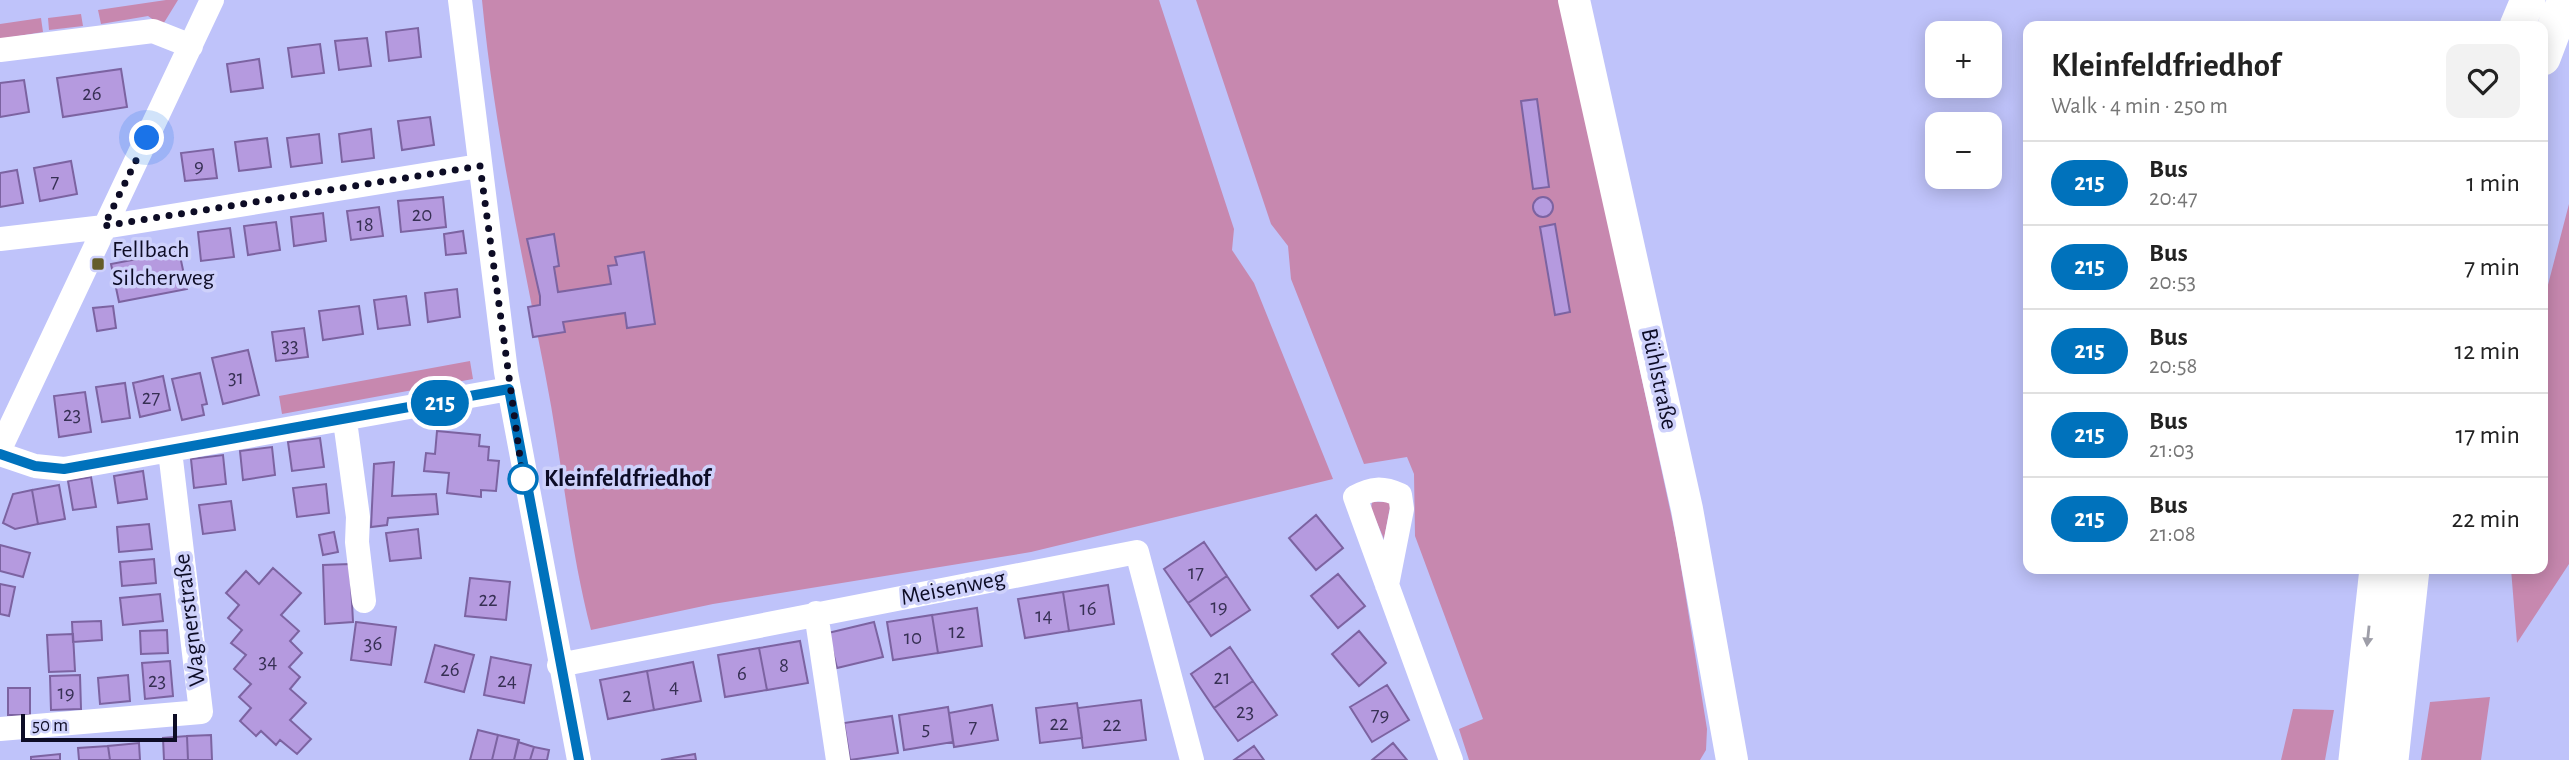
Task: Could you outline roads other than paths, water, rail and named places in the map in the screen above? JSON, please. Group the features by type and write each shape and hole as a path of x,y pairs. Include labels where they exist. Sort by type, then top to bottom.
{"highway":[{"path":"2519,21 2528,0"},
{"path":"2548,45 2565,0"},
{"path":"2356,760 2376,574"},
{"path":"2391,760 2411,574"}],"main road":[{"name":"Bühlstraße","path":"1574,0 1688,509 1732,760"}],"street":[{"path":"212,0 0,451 48,469 345,421 509,389"},
{"path":"460,0 509,389 579,760"},
{"path":"0,50 153,31 191,46"},
{"path":"0,239 104,226 480,166"},
{"path":"345,421 358,517 357,542 363,601"},
{"name":"Wagnerstraße","path":"0,729 201,712 170,451"},
{"path":"1387,585 1402,509 1400,495 1387,489 1351,490 1451,760"},
{"name":"Meisenweg","path":"559,665 1137,552 1192,760"},
{"path":"816,613 838,760"}],"place":[{"name":"Fellbach Silcherweg","path":"98,264"},
{"name":"Kleinfeldfriedhof","path":"523,479"}]}
